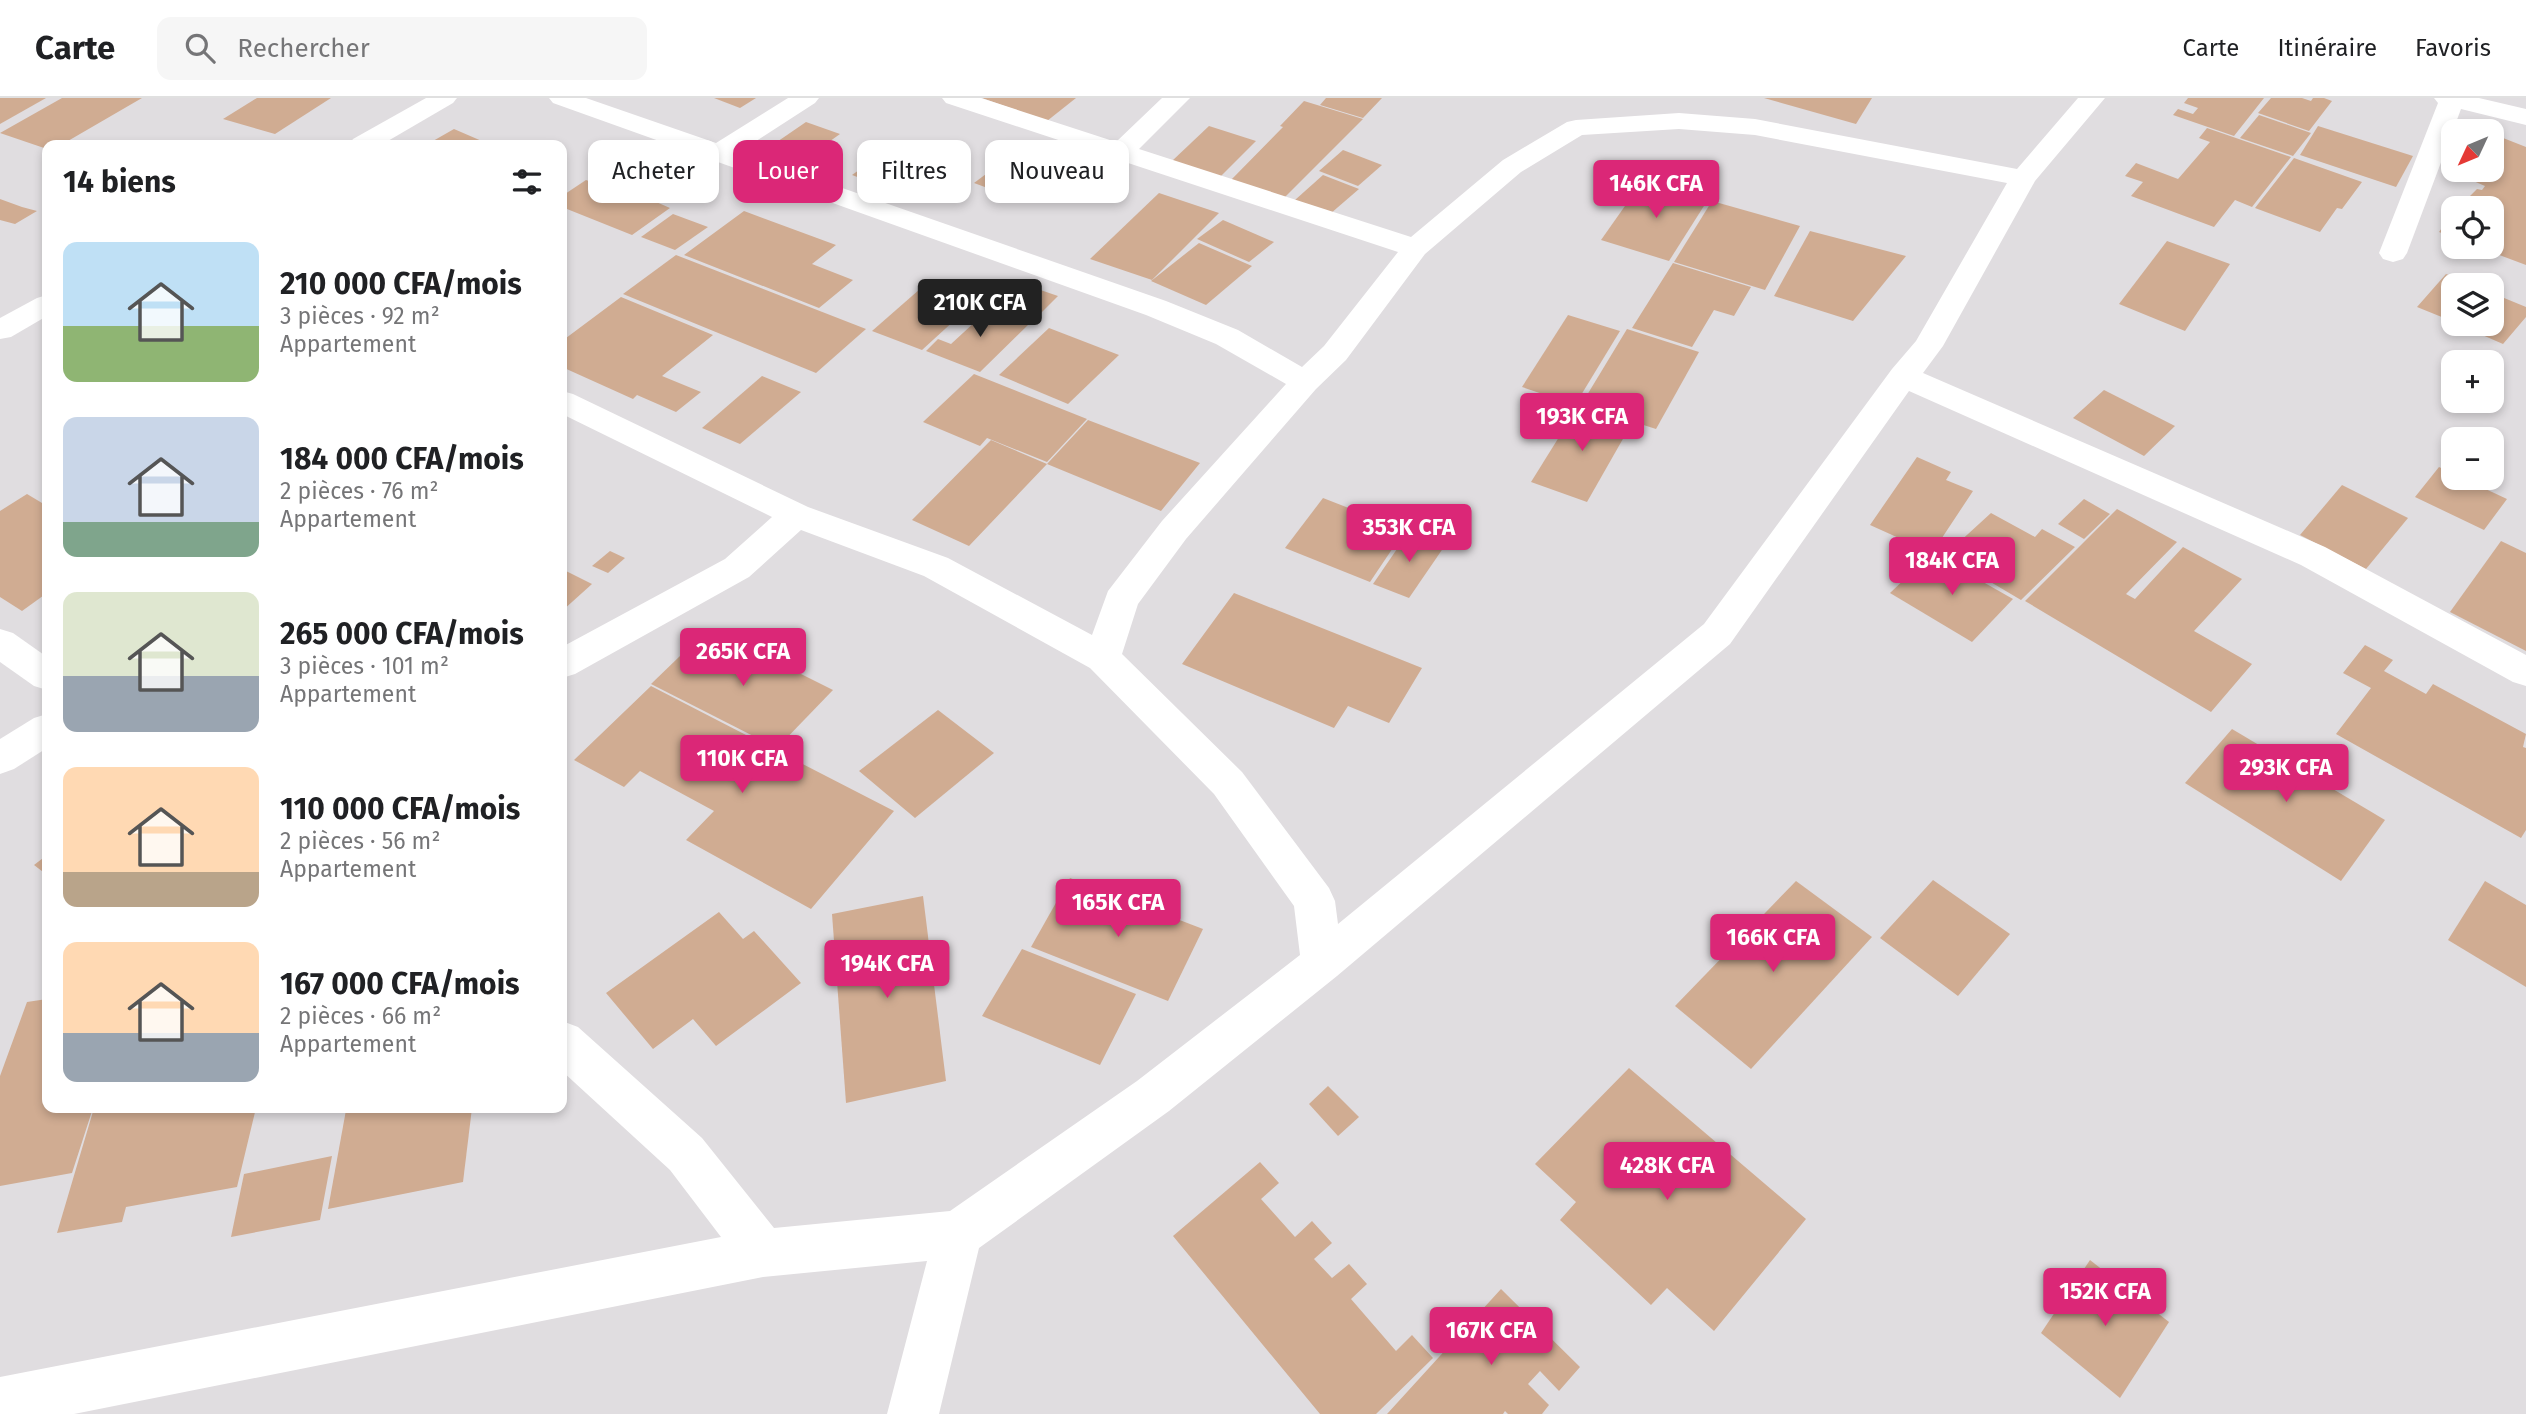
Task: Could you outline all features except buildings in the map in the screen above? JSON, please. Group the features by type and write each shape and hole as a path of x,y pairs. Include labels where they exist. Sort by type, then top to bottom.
{"street":[{"path":"371,140 444,98"},
{"path":"562,98 1156,308 1227,337 1305,382"},
{"path":"720,152 806,98"},
{"path":"956,98 1084,140"},
{"path":"1129,144 1177,98"},
{"path":"0,1403 764,1253 958,1234 1153,1096 1322,963 1717,634 1903,376 1928,346 2023,178 2092,98"},
{"path":"2393,253 2449,99 2526,117"},
{"path":"1103,658 1121,600 1174,530 1305,382 1335,353 1415,248 1512,166 1576,128 1679,121 1755,127 2023,178"},
{"path":"1129,155 1415,248"},
{"path":"0,330 42,307"},
{"path":"1903,376 2313,556 2526,672"},
{"path":"567,403 796,515 936,567 1103,658 1228,783 1314,901 1322,963"},
{"path":"567,661 737,568 796,515"},
{"path":"0,643 42,672"},
{"path":"0,758 42,732"},
{"path":"567,1047 685,1154 764,1253"},
{"path":"913,1414 958,1234"}]}
